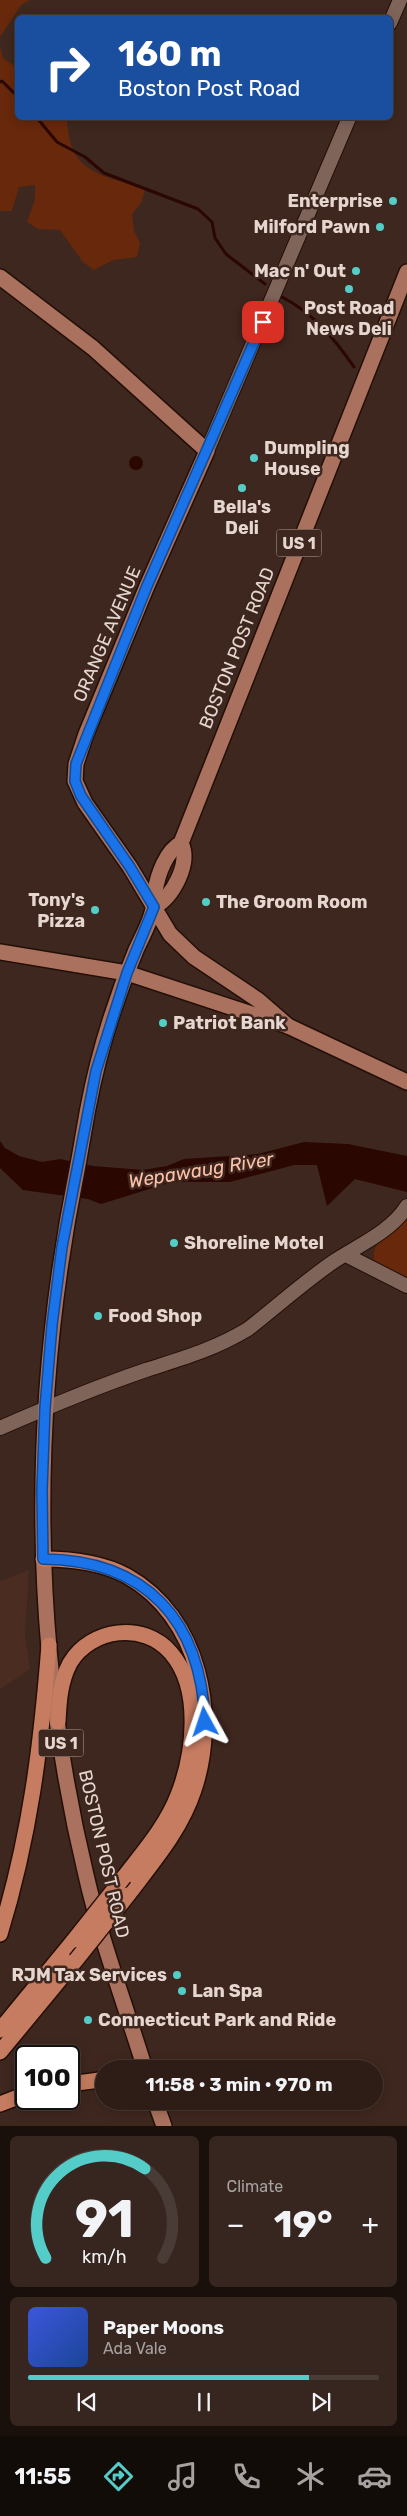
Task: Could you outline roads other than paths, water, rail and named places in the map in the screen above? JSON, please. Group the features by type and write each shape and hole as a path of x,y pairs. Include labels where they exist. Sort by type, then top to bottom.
{"highway":[{"path":"0,2030 22,2015 76,1960 128,1895 178,1826 194,1791 200,1772 205,1733 198,1673 178,1623 157,1598 126,1576 91,1563 43,1559"},
{"path":"0,2052 22,2015 74,1940 164,1824 178,1796 186,1768 191,1714 188,1693 178,1663 161,1644 137,1634 123,1632 98,1638 87,1644 71,1662 61,1687 58,1722"},
{"path":"0,1934 21,1856 38,1771 49,1645"},
{"path":"80,2083 95,2082"},
{"path":"0,2104 15,2098"}],"main road":[{"name":"BOSTON POST ROAD","path":"142,2060 107,1953 86,1877 58,1722 49,1645 43,1559 42,1490 45,1408 52,1320 69,1206 96,1071 127,973 154,907 156,886 168,855 173,847 181,843 407,272"},
{"path":"0,277 93,348 207,451"},
{"name":"ORANGE AVENUE","path":"207,451 80,748 75,770 75,781 81,796 130,867 170,934 194,957 258,1000 288,1026"},
{"path":"0,952 127,973 288,1026 407,1082"},
{"path":"157,2110 164,2126"}],"street":[{"path":"393,16 400,0"},
{"path":"207,451 349,120"},
{"path":"0,1428 45,1408 146,1370 196,1356 232,1338 385,1228 403,1213 407,1206"},
{"path":"346,1255 407,1286"}],"water":[{"path":"136,456 141,458 143,463 141,468 136,470 131,468 129,463 131,458"},
{"name":"Wepawaug River","path":"0,1141 5,1148 19,1156 42,1162 60,1159 93,1166 143,1170 167,1166 184,1159 258,1154 304,1142 348,1144 407,1156 407,1192 355,1179 327,1206 317,1165 294,1165 230,1182 172,1182 101,1204 88,1199 23,1190 0,1168"}],"waterway":[{"path":"0,82 2,81 15,94"},
{"path":"39,120 57,142 85,157 104,173 198,209 212,222 215,238 226,254 265,284"},
{"path":"282,297 304,311 322,327 354,367"}],"place":[{"name":"Enterprise","path":"393,201"},
{"name":"Milford Pawn","path":"380,227"},
{"name":"Mac n' Out","path":"356,271"},
{"name":"Post Road News Deli","path":"349,289"},
{"name":"Dumpling House","path":"254,458"},
{"name":"Bella's Deli","path":"242,488"},
{"name":"The Groom Room","path":"206,902"},
{"name":"Tony's Pizza","path":"95,910"},
{"name":"Patriot Bank","path":"163,1023"},
{"name":"Shoreline Motel","path":"174,1243"},
{"name":"Food Shop","path":"98,1316"},
{"name":"RJM Tax Services","path":"177,1975"},
{"name":"Lan Spa","path":"182,1991"},
{"name":"Connecticut Park and Ride","path":"88,2020"}]}
